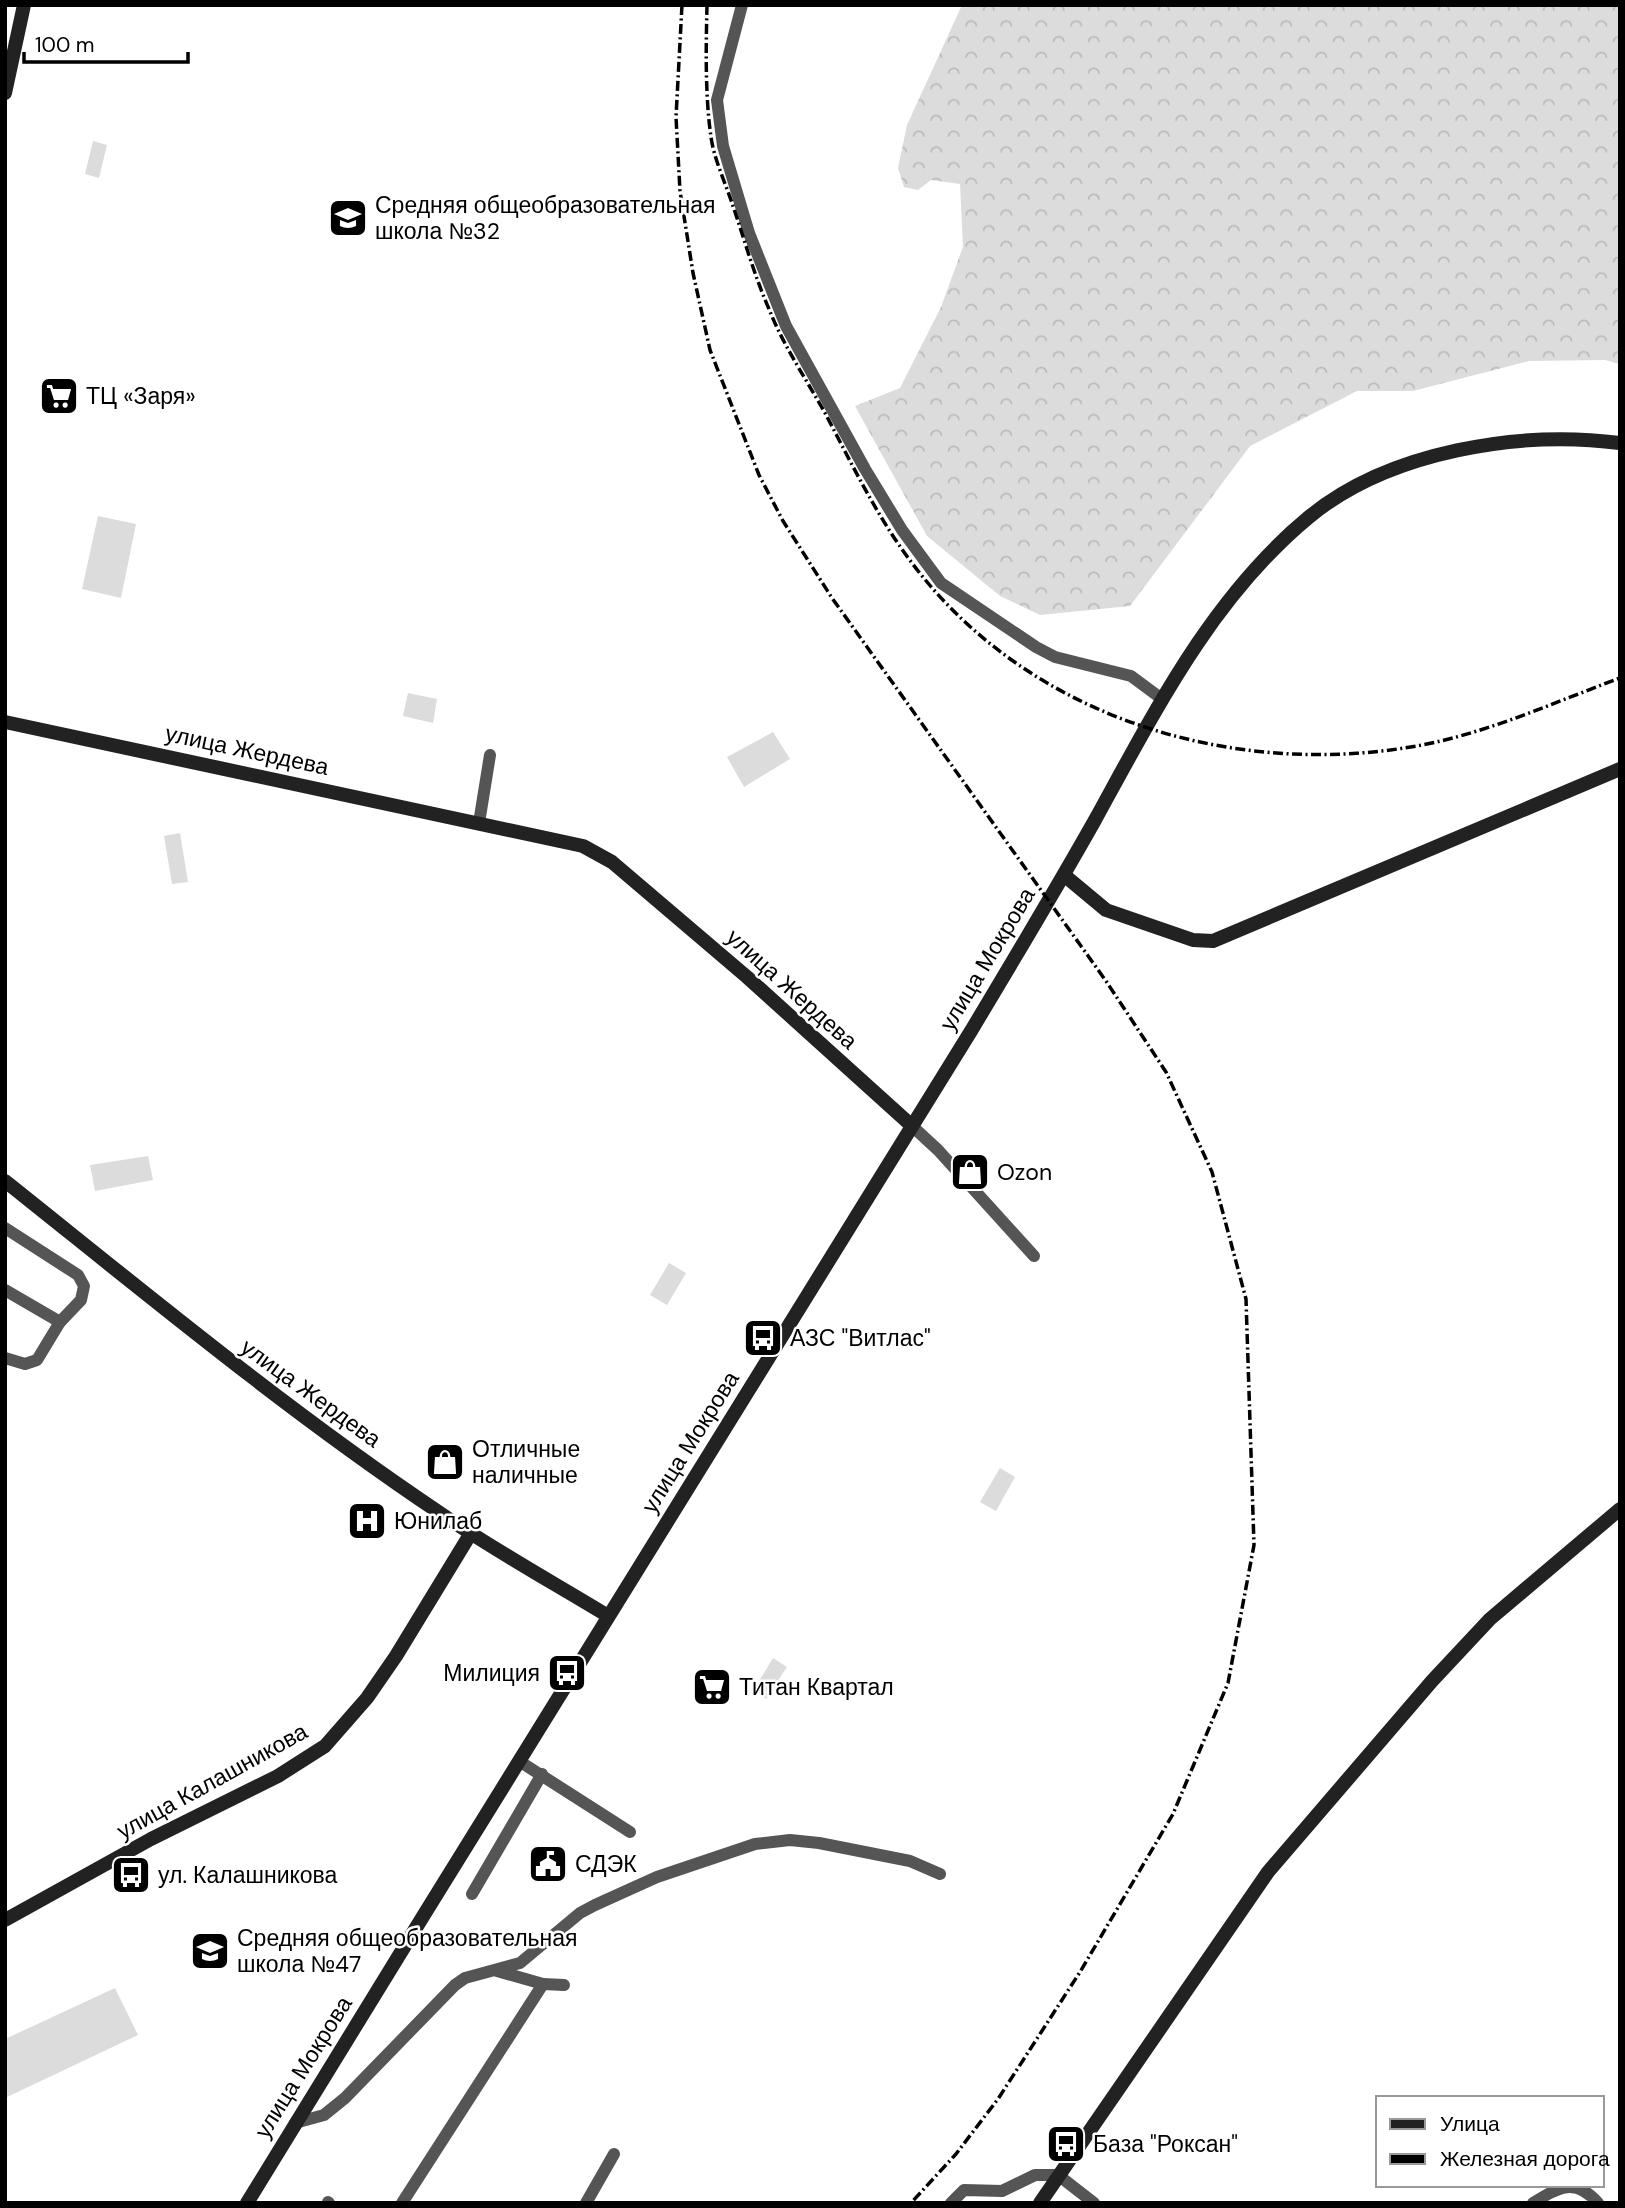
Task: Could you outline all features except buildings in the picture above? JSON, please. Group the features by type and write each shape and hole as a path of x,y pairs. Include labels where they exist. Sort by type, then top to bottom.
{"main road":[{"path":"5,93 24,5"},
{"name":"улица Мокрова","path":"247,2203 912,1126 1064,875 1199,638 1278,545 1314,512 1358,486 1437,453 1481,445 1596,440 1620,443"},
{"name":"улица Жердева","path":"5,722 583,846 612,862 747,977 912,1126"},
{"path":"1064,875 1106,910 1194,940 1213,941 1620,769"},
{"name":"улица Жердева","path":"5,1181 247,1375 471,1533 608,1616"},
{"path":"1040,2203 1268,1871 1432,1681 1490,1619 1620,1509"},
{"name":"улица Калашникова","path":"5,1920 151,1839 278,1776 325,1746 366,1698 396,1656 471,1533"}],"street":[{"path":"742,5 717,100 723,146 749,233 786,326 902,530 942,583 1036,647 1055,657 1131,676 1163,699"},
{"path":"479,823 490,755"},
{"name":"улица Жердева","path":"912,1126 938,1150 1034,1256"},
{"path":"5,1228 81,1280 81,1300 60,1322 37,1360 24,1364 5,1358"},
{"path":"5,1290 60,1322"},
{"path":"519,1761 630,1832"},
{"path":"472,1894 542,1774"},
{"path":"295,2123 324,2115 345,2098 455,1985 465,1978 496,1971 530,1956 565,1924 595,1905 657,1877 755,1844 790,1840 901,1858 940,1874"},
{"path":"496,1971 543,1984 564,1985"},
{"path":"402,2203 543,1984"},
{"path":"586,2203 614,2154"},
{"path":"951,2203 964,2190 1002,2191 1035,2175 1058,2175 1094,2203"},
{"path":"1533,2203 1560,2187"},
{"path":"1569,2187 1582,2189 1598,2203"}],"green space":[{"path":"962,5 1620,5 1620,364 1605,360 1529,361 1413,391 1357,391 1250,446 1130,606 1040,615 1000,596 927,536 855,406 900,388 941,307 963,247 960,184 931,180 918,190 904,187 898,168 907,125"},
{"path":"93,141 107,145 99,178 85,174"},
{"path":"98,516 136,524 121,598 82,589"},
{"path":"408,693 437,699 433,723 403,716"},
{"path":"773,732 790,759 744,787 727,757"},
{"path":"180,833 188,882 172,884 164,836"},
{"path":"148,1156 153,1180 95,1191 90,1165"},
{"path":"669,1263 686,1273 667,1305 650,1295"},
{"path":"1000,1468 1015,1477 996,1511 980,1502"},
{"path":"773,1658 787,1667 766,1699 753,1691"},
{"path":"115,1988 138,2035 5,2098 5,2039"}],"railway":[{"path":"682,5 676,117 680,191 693,273 710,350 759,475 783,521 832,598 1106,981 1166,1072 1212,1172 1246,1299 1254,1545 1228,1683 1173,1814 1080,1972 998,2099 956,2154 911,2203"},
{"path":"707,5 707,88 712,145 754,270 775,322 866,490 899,545 960,617 1015,662 1075,698 1141,726 1209,744 1280,753 1351,754 1422,745 1497,724 1620,678"}],"place":[{"name":"Средняя общеобразовательная школа №32","path":"348,218"},
{"name":"ТЦ «Заря»","path":"59,396"},
{"name":"Ozon","path":"970,1172"},
{"name":"АЗС \"Витлас\"","path":"763,1338"},
{"name":"Отличные наличные","path":"445,1462"},
{"name":"Юнилаб","path":"367,1521"},
{"name":"Милиция","path":"567,1673"},
{"name":"Титан Квартал","path":"712,1687"},
{"name":"СДЭК","path":"548,1864"},
{"name":"ул. Калашникова","path":"131,1875"},
{"name":"Средняя общеобразовательная школа №47","path":"210,1951"},
{"name":"База \"Роксан\"","path":"1066,2144"}]}
